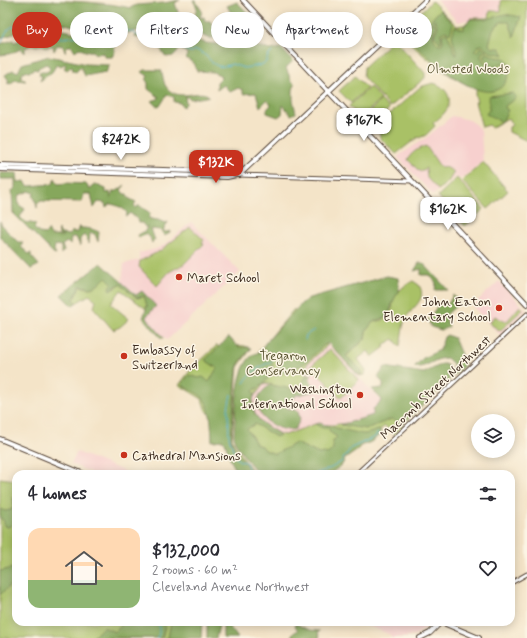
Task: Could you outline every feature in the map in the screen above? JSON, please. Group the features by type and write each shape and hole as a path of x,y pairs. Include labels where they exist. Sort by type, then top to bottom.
{"main road":[{"path":"243,0 527,304"},
{"path":"0,165 193,174 228,172 239,175 426,0"},
{"path":"0,169 61,169"},
{"path":"0,439 74,470"},
{"path":"420,638 430,633 437,626"},
{"path":"450,626 479,638"}],"street":[{"path":"239,175 412,181"},
{"name":"Macomb Street Northwest","path":"360,470 527,314"},
{"path":"515,581 527,574"}],"shaded area":[{"path":"437,0 527,0 527,4 493,15 458,22"},
{"path":"452,116 470,120 481,130 483,161 461,179 455,177 433,195 397,157 427,137"},
{"name":"Maret School","path":"191,222 240,272 167,340 145,317 156,306 136,295 122,282 124,264 139,260 139,253 156,249 167,243"},
{"name":"John Eaton Elementary School","path":"499,281 526,310 500,335 472,306"},
{"path":"328,345 387,407 374,419 306,428 285,435 280,434 261,423 255,414 252,405 253,398 272,374"},
{"path":"77,452 121,470 85,470 71,464"},
{"path":"370,626 429,626 417,634 408,637 391,638 391,635"}],"green space":[{"path":"0,0 48,0 102,3 130,8 136,5 180,0 175,3 178,12 136,12 136,31 128,33 128,12 70,12 70,25 62,23 62,12 12,12 12,34 0,38"},
{"path":"193,0 195,0 202,11 195,12 197,8"},
{"path":"501,0 527,0 527,141 509,132 509,127 512,125 508,118 491,128 489,125 482,127 475,102 477,102 475,94 477,88 467,85 446,73 415,48 432,48 432,12 420,12 432,1 457,26 464,25 471,18 489,18 490,11 501,11"},
{"path":"237,2 247,12 230,12 227,6"},
{"name":"Olmsted Woods","path":"440,10 453,24 450,34 446,31 441,33 440,43 434,35 438,26 435,20 432,22 432,19"},
{"name":"Olmsted Woods","path":"505,14 521,17 514,37 509,22 501,22 493,29 489,45 493,48 500,48 504,55 490,52 482,45 478,46 474,51 478,52 481,47 487,51 482,52 481,57 489,69 502,67 510,71 503,86 492,91 478,90 463,83 433,61 419,48 432,48 432,24 434,22 436,26 433,36 436,43 441,45 443,42 442,35 447,33 454,53 457,55 452,36 455,26 464,30 464,26 471,19 487,19"},
{"path":"203,17 205,21 210,21 211,22 211,38 203,36"},
{"path":"62,30 70,31 70,46 67,46 65,52"},
{"path":"12,40 12,48 25,48 25,53 21,49 9,54 0,55 0,44"},
{"path":"203,42 211,43 211,48 263,48 270,50 281,48 293,61 286,68 291,80 295,84 293,90 293,100 296,113 291,115 283,105 282,114 278,117 267,113 267,109 271,105 267,100 260,107 256,93 243,94 243,90 238,88 230,92 224,85 217,90 217,82 221,78 220,75 213,72 197,71 193,63 186,58 187,53 180,49 173,56 166,57 159,48 203,48"},
{"path":"79,48 114,48 115,51 112,57 105,57 103,53 95,54 93,51 85,51"},
{"path":"384,48 402,48 425,73 425,78 390,107 363,77 364,67"},
{"name":"Olmsted Woods","path":"487,53 496,57 505,58 510,64 501,63 498,66 491,67 484,58 484,54"},
{"path":"49,56 86,64 110,65 106,72 85,76 81,67 76,72 73,71 72,66 67,70 64,68 66,65 64,64 61,66 57,64 52,72 40,81 42,76 39,75 40,72 47,72 50,68 46,64 38,68 38,70 34,69 29,72 23,71 21,77 26,81 15,80 10,84 7,83 9,81 5,75 13,70 18,72 22,64"},
{"path":"145,70 161,70 165,85 170,91 176,94 182,95 200,93 209,96 191,99 185,96 186,104 183,107 180,103 174,102 174,97 167,95 160,106 156,106 151,101 158,99 159,97 148,89 148,83 146,80 148,76 142,72"},
{"path":"355,76 367,88 351,103 339,91"},
{"path":"433,83 442,87 448,94 448,107 445,112 433,123 435,126 426,135 419,138 418,137 396,154 380,138 379,127 382,121 420,87"},
{"path":"370,87 381,99 360,118 349,106"},
{"path":"513,93 516,98 506,105 505,108 508,110 502,122 486,114 489,110 489,96"},
{"path":"381,100 389,109 369,127 362,119"},
{"path":"426,146 441,168 446,167 454,172 448,182 438,190 427,178 426,168 420,172 408,160 415,151"},
{"path":"483,162 508,191 488,209 462,181"},
{"path":"0,173 17,173 18,182 25,181 29,186 53,184 55,178 58,184 86,184 90,190 94,184 106,189 106,193 110,192 111,199 113,191 117,191 125,185 121,190 124,194 127,194 128,198 136,202 134,205 136,208 139,205 148,211 151,214 148,217 151,219 165,223 168,222 163,231 171,231 165,236 160,230 151,229 155,240 152,243 150,237 145,234 139,238 138,235 145,231 148,225 146,228 142,223 138,223 137,219 130,213 126,217 126,211 114,205 109,204 106,208 105,203 98,202 94,208 91,194 84,194 82,202 41,201 37,204 37,208 33,197 34,193 29,191 18,196 19,205 25,209 20,217 25,222 36,224 34,228 39,233 46,234 48,230 51,236 63,236 59,235 58,229 61,234 69,235 71,232 78,232 80,226 81,228 99,232 98,242 95,234 90,233 89,244 86,236 84,235 80,239 80,246 76,237 71,237 70,245 67,242 62,245 64,251 61,254 61,246 55,245 55,255 13,213 12,191 15,188 15,179 0,179"},
{"path":"457,178 484,209 465,226 438,196"},
{"path":"0,221 2,226 18,242 23,242 21,247 29,254 31,253 31,256 39,265 31,269 0,237"},
{"path":"190,227 204,240 202,243 204,244 184,264 169,272 157,286 139,267 140,261 160,251"},
{"path":"101,263 136,295 142,291 156,306 146,317 164,338 161,338 143,318 147,306 144,296 137,298 120,284 110,290 109,287 112,283 106,277 98,285 91,288 80,286 74,299 76,303 72,306 61,295"},
{"path":"419,263 423,263 448,290 435,290 436,283 430,275 421,275 421,269 414,271"},
{"path":"387,276 398,278 399,292 389,314 387,317 373,322 366,331 365,339 346,356 360,369 362,375 358,374 328,343 304,364 276,376 279,362 274,355 264,349 263,346 302,303 309,298"},
{"path":"106,277 112,282 114,289 120,284 137,298 143,296 147,301 146,309 121,290 111,304 129,319 120,327 113,330 94,308 96,300 89,295 76,303 73,299 80,286 88,288 98,285"},
{"path":"413,281 419,285 421,291 420,300 405,320 400,346 394,339 383,345 385,347 372,357 368,351 358,359 366,370 365,375 359,376 343,359 365,339 366,331 373,322 383,320 392,309 394,297 403,287"},
{"path":"453,295 460,302 445,316 449,327 441,330 431,327 428,320 438,305 448,304"},
{"path":"520,306 523,309 500,331 489,323 495,316 503,321 507,321"},
{"name":"Tregaron Conservancy","path":"294,309 328,345 307,364 306,377 302,390 296,392 265,383 253,398 252,405 255,414 261,423 280,434 285,435 315,424 332,425 374,419 387,407 404,424 394,435 385,426 327,470 311,470 238,441 243,370"},
{"path":"447,335 454,338 465,364 464,366 453,376 453,364 447,358 439,359 423,366 414,367 423,358 440,350 444,337"},
{"path":"229,337 238,347 251,348 239,363 237,369 231,439 234,449 250,470 236,470 230,459 225,442 223,440 212,441 209,411 205,400 199,394 186,388 182,384 189,375 198,378 203,377 209,382 217,368 205,360"},
{"path":"217,345 222,351 241,346 251,349 238,367 232,438 236,448 252,470 236,470 229,438 214,441 212,417 205,409 202,399 179,385 189,372"},
{"path":"330,349 359,380 341,398 311,366"},
{"path":"261,352 271,360 273,364 272,372 269,377 260,387 253,391 255,394 253,408 258,419 280,435 276,437 255,424 247,429 257,445 262,446 265,450 275,454 296,443 319,454 327,454 332,450 333,441 337,437 331,433 328,428 322,428 315,424 320,423 364,434 378,430 381,432 377,438 360,446 358,450 345,459 342,465 335,470 255,470 236,444 234,434 239,381 247,361 253,355"},
{"path":"442,364 449,367 449,381 402,425 392,419 366,429 341,425 373,415 373,409 382,400 372,389 383,388 383,383 378,377 385,367 424,373"},
{"path":"308,374 312,374 309,380 317,388 315,391 297,395 285,404 287,408 298,411 300,420 295,429 283,429 270,424 258,409 257,403 260,395 270,385 288,388 296,392 301,390 301,384"},
{"path":"0,478 12,480 12,626 177,626 173,638 0,638"},
{"path":"0,509 5,511 12,509 12,524 8,527 4,526 4,521 0,518"},
{"path":"12,568 12,584 0,595 0,571"},
{"path":"120,626 165,626 162,638 92,638 103,627 115,632"},
{"path":"170,626 202,626 201,638 168,638"},
{"path":"207,626 219,626 216,638 207,638"},
{"path":"223,626 229,626 238,638 223,638"},
{"path":"295,626 320,631 318,633 320,638 292,638 292,634 298,630"}],"waterway":[{"path":"0,44 8,30 12,27 17,25 27,25 48,28 54,35 60,38 76,36 83,41 105,41 112,34 126,30 143,37 155,34 170,39 185,50 192,52 195,50 201,52 215,65 219,66 232,64 244,68 261,65 266,62 268,56 272,52"},
{"path":"305,340 306,335 314,330"},
{"path":"276,358 281,354 293,355"},
{"path":"271,361 275,358"},
{"path":"244,383 255,371 270,362"},
{"path":"231,394 228,409 229,437 236,458 240,461 246,462 249,470"},
{"path":"326,470 341,462 351,448 375,437 378,433"},
{"path":"157,638 159,634 159,626"}],"place":[{"name":"Maret School","path":"179,277"},
{"name":"John Eaton Elementary School","path":"499,308"},
{"name":"Embassy of Switzerland","path":"124,356"},
{"name":"Washington International School","path":"360,395"},
{"name":"Cathedral Mansions","path":"124,455"}]}
